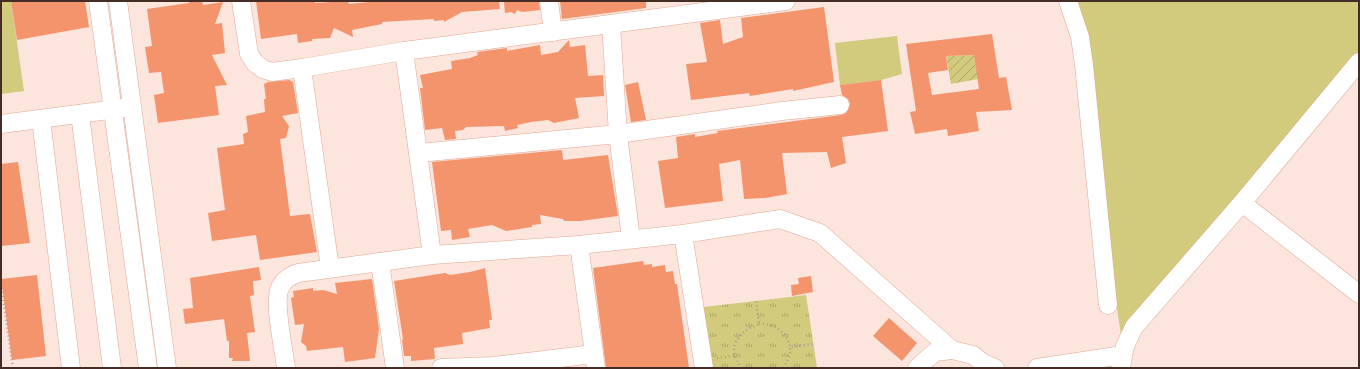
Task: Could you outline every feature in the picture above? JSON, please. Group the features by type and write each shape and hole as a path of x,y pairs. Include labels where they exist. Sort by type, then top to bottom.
{"street":[{"path":"98,1 148,368"},
{"path":"118,1 167,368"},
{"path":"241,1 250,54 255,63 262,69 272,72 404,51 786,1"},
{"path":"549,1 553,32"},
{"path":"1068,1 1080,37 1084,65 1108,306"},
{"path":"611,24 618,134 631,239"},
{"path":"404,51 432,255"},
{"path":"1037,368 1122,361 1128,337 1134,327 1242,203 1359,62"},
{"path":"302,68 330,268"},
{"path":"419,153 618,134 782,111 840,105"},
{"path":"1,124 133,107"},
{"path":"80,114 112,368"},
{"path":"41,119 71,368"},
{"path":"1242,203 1359,294"},
{"path":"286,368 277,301 279,288 287,278 292,275 330,268 432,255 579,245 683,234 780,219 820,233 952,350"},
{"path":"683,234 704,368"},
{"path":"441,368 494,367 595,361 579,245"},
{"path":"380,262 395,368"},
{"path":"917,368 935,352 952,350 974,355 983,363 995,368"}],"path":[{"path":"1,284 13,368"},
{"path":"756,301 759,324"},
{"path":"742,368 734,356 735,344 739,336 750,327 759,324 766,324 777,328 789,341 790,354 784,368"},
{"path":"790,347 813,344"}],"green space":[{"path":"1,1 11,1 24,91 1,94"},
{"path":"1072,1 1359,1 1359,61 1121,335"},
{"path":"897,36 902,74 881,80 840,85 835,43"},
{"path":"974,55 978,79 951,84 946,56"},
{"path":"806,295 817,368 704,368 695,308"}],"building":[{"path":"11,1 85,1 89,27 17,40"},
{"path":"188,1 202,1 203,5 223,2 215,24 222,23 225,53 212,55 227,85 215,86 219,115 158,123 154,95 164,93 161,72 149,73 145,47 152,46 147,9 189,3"},
{"path":"256,1 315,1 315,3 348,1 349,4 379,1 499,1 500,9 462,12 444,22 444,20 434,21 434,19 382,22 382,24 352,30 353,37 334,28 330,38 312,39 312,41 298,43 297,34 261,39"},
{"path":"502,1 539,1 540,10 522,12 517,10 515,14 511,12 505,13 504,2"},
{"path":"560,1 646,1 646,8 562,19"},
{"path":"824,7 834,82 793,91 793,89 750,96 749,93 691,100 686,64 707,62 700,23 720,20 723,44 743,37 741,18"},
{"path":"992,34 999,78 1006,77 1012,110 976,112 979,131 948,136 947,129 915,134 910,112 916,111 906,44","holes":["974,55 979,89 932,95 928,73 948,70 946,56"]},
{"path":"569,40 570,47 585,45 588,76 603,75 604,96 575,98 579,118 554,123 548,120 531,122 517,125 518,128 505,131 504,126 466,127 463,130 455,131 456,139 445,140 442,128 425,130 420,88 423,88 420,75 452,69 451,61 470,58 478,55 477,52 507,48 507,51 540,45 541,55 558,52"},
{"path":"289,80 293,82 298,113 282,116 289,126 286,138 280,139 290,216 310,214 317,252 260,260 256,235 212,241 208,213 225,210 217,148 244,144 243,134 248,132 246,116 265,112 264,99 266,99 264,84 268,82"},
{"path":"881,80 888,131 842,137 846,163 831,168 827,152 782,153 787,194 766,198 744,199 740,160 719,164 723,201 665,208 658,161 678,158 676,137 695,134 695,137 718,133 717,131 841,115 846,113 850,104 848,99 842,95 840,85"},
{"path":"638,82 646,120 631,122 625,85"},
{"path":"562,150 563,160 608,155 618,216 580,221 564,221 563,219 540,215 541,224 532,225 532,227 506,231 492,225 468,229 470,237 452,240 451,230 441,231 432,162"},
{"path":"18,162 30,243 1,246 1,164"},
{"path":"643,261 644,265 652,264 652,267 665,265 666,272 673,271 675,284 677,284 689,368 606,368 593,268"},
{"path":"259,267 261,280 253,281 254,295 250,296 255,332 247,333 250,361 232,361 233,358 229,358 229,341 227,341 224,319 185,324 183,309 193,308 190,278"},
{"path":"485,268 492,320 489,320 490,328 462,333 463,344 434,348 435,359 411,361 411,356 404,356 403,339 394,281 445,273 450,275"},
{"path":"37,275 46,356 12,360 1,279"},
{"path":"811,276 813,292 792,296 791,285 799,284 798,278"},
{"path":"372,279 379,329 375,358 345,362 343,347 307,351 306,346 301,342 304,324 295,325 291,298 294,297 293,291 313,288 313,291 323,290 337,294 335,283"},
{"path":"889,318 917,343 902,361 873,336"}]}
